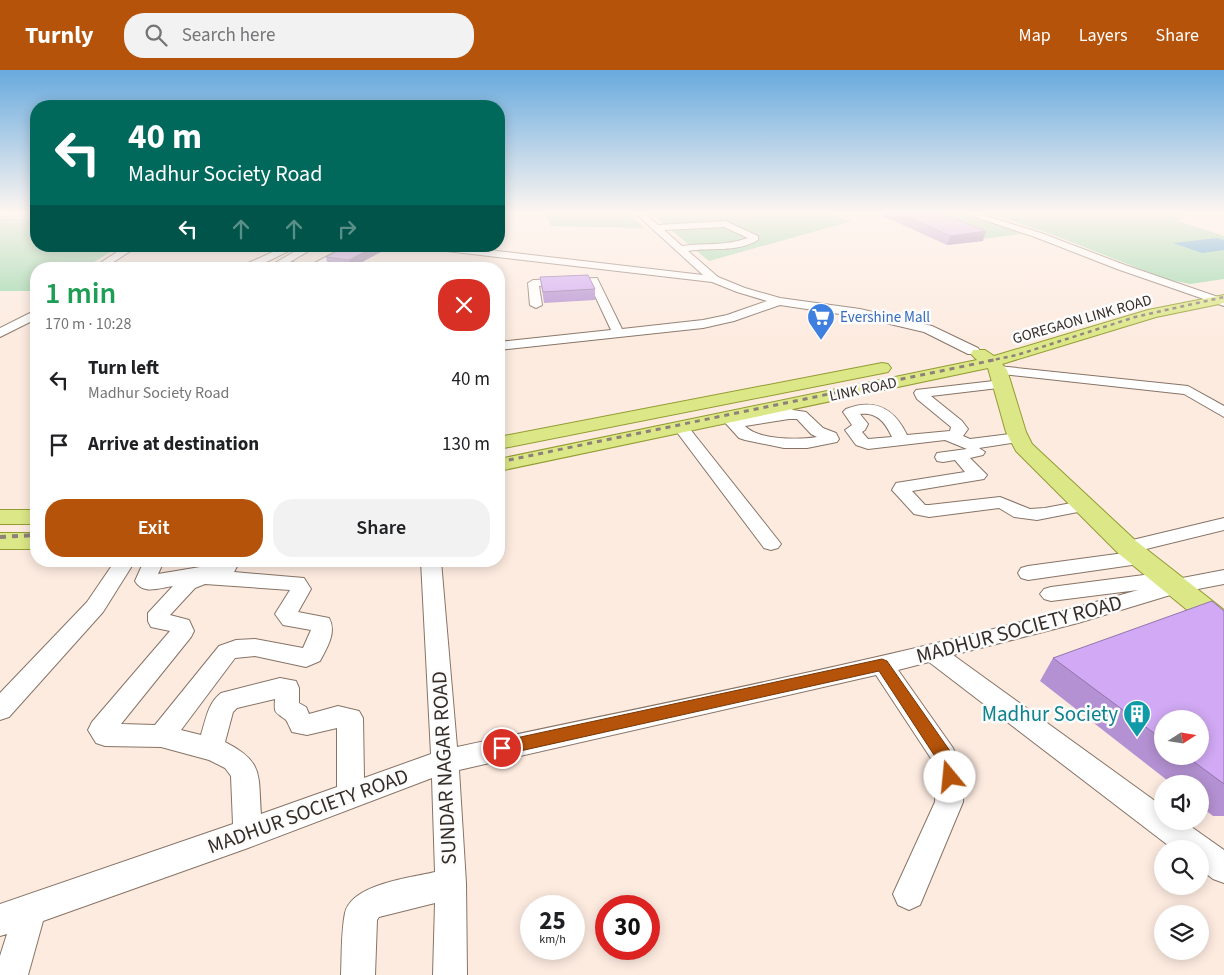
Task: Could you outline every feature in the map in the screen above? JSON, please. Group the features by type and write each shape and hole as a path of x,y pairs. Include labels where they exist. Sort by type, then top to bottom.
{"main road":[{"name":"LINK ROAD","path":"1190,289 1220,297"},
{"name":"GOREGAON LINK ROAD","path":"1155,297 1190,289"},
{"name":"LINK ROAD","path":"505,464 682,427 785,410 991,362 1153,313 1220,297"},
{"name":"LINK ROAD","path":"505,442 598,424 991,362"},
{"path":"991,362 1021,442 1082,506 1133,552 1224,626"},
{"path":"598,424 607,443"},
{"path":"0,517 30,517"},
{"path":"0,541 30,541"}],"street":[{"path":"109,262 124,254"},
{"path":"258,262 275,254"},
{"path":"282,262 297,254"},
{"path":"323,262 338,254"},
{"path":"478,254 714,279 741,290 779,301 860,313 928,329 991,362 1188,390 1224,412"},
{"path":"685,254 714,279"},
{"path":"1090,254 1190,289"},
{"path":"1097,254 1136,271"},
{"path":"536,305 533,284 593,280 618,333"},
{"path":"505,345 703,324 730,318 779,301"},
{"path":"0,323 30,307"},
{"path":"0,333 30,317"},
{"path":"954,436 960,429 957,424 922,396 921,393 991,362"},
{"path":"1202,398 1224,394"},
{"path":"731,420 745,434 784,443 807,443 831,439 830,436 817,430 801,415 785,410"},
{"path":"682,427 771,544"},
{"path":"901,440 947,435 954,436 968,444 1021,442"},
{"path":"943,457 1021,442"},
{"path":"963,461 978,475 902,487 901,490 920,510 929,511 1000,502 1010,504 1022,514 1032,516 1082,506"},
{"path":"1028,573 1133,552 1224,524"},
{"path":"0,710 95,607 121,567"},
{"path":"151,567 145,581 148,583 224,570 226,567"},
{"name":"SUNDAR NAGAR ROAD","path":"431,567 445,760 451,883 450,975"},
{"name":"MADHUR SOCIETY ROAD","path":"0,920 248,834 445,760 882,665 1078,615 1171,582 1224,577"},
{"path":"161,736 227,652 235,647 248,646 306,658 312,655 322,631 321,624 291,619 286,614 301,589 297,583 203,578 188,583 159,613 159,621 180,626 183,630 101,730 105,735 161,736 210,748 234,760 244,772 248,834"},
{"path":"1051,594 1171,582"},
{"path":"932,652 1185,840"},
{"path":"882,665 944,756 950,777 949,802 909,894"},
{"path":"210,748 222,706 230,700 287,688 287,710 297,714 301,724 308,726 343,716 350,718 351,795"},
{"path":"1209,857 1224,868"},
{"path":"358,975 360,913 370,904 451,883"},
{"path":"11,975 30,910"}],"green space":[{"path":"0,254 107,254 94,262 30,262 30,291 0,291"},
{"path":"701,254 733,254 709,261"},
{"path":"1102,254 1224,254 1224,279 1190,284 1166,279"}],"building":[{"path":"331,254 360,254 349,260 326,257"},
{"path":"588,275 595,289 543,292 540,277"},
{"name":"Madhur Society","path":"1212,601 1224,611 1224,784 1198,765 1209,765 1209,710 1154,710 1154,733 1053,658"}],"railway":[{"path":"988,361 1017,355 1135,317 1224,297"},
{"path":"505,461 994,360"},
{"path":"0,537 30,535"}],"place":[{"name":"Evershine Mall","path":"821,341"},
{"name":"Madhur Society","path":"1137,738"}],"route":[{"path":"502,748 882,665 944,756 950,777"}]}
